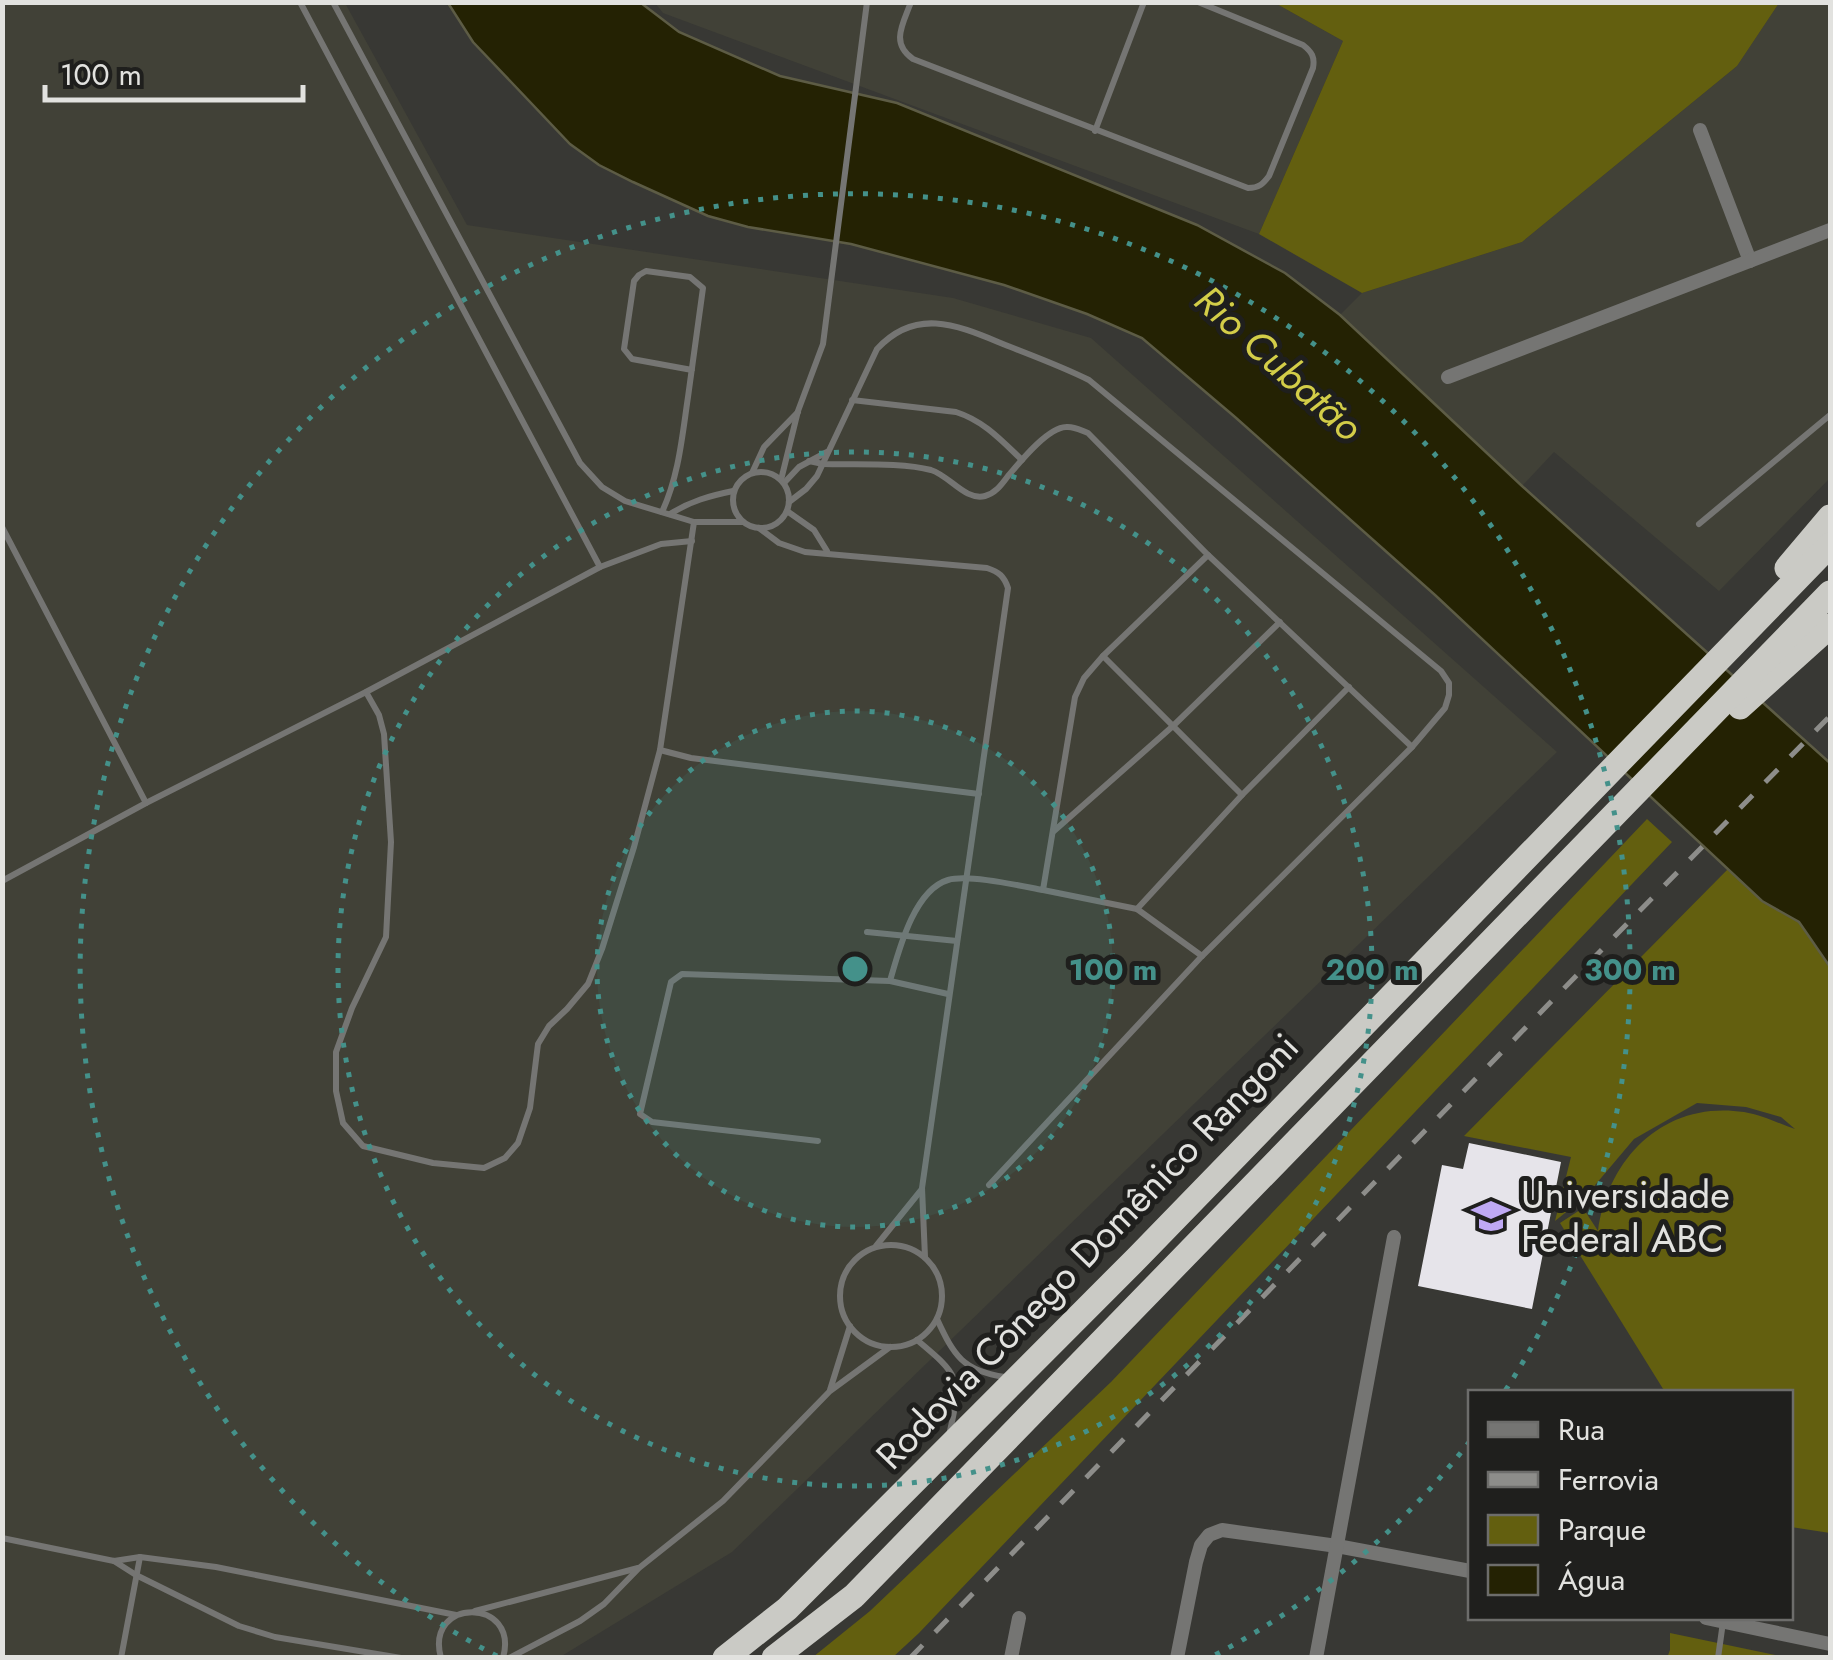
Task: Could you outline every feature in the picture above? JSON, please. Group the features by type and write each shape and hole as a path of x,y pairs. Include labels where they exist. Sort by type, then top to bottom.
{"highway":[{"path":"1589,794 1830,518"},
{"name":"Rodovia Cônego Domênico Rangoni","path":"724,1658 787,1609 1138,1257 1830,545"},
{"name":"Rodovia Cônego Domênico Rangoni","path":"774,1658 854,1596 1830,593"},
{"path":"1622,808 1830,626"}],"street":[{"path":"1700,130 1750,261"},
{"path":"1448,377 1830,230"},
{"path":"1316,1658 1394,1237"},
{"path":"1177,1658 1201,1545 1209,1535 1222,1530 1338,1546 1468,1572"},
{"path":"1011,1658 1019,1618"},
{"path":"1718,1620 1830,1644"}],"lane":[{"path":"300,2 600,567"},
{"path":"333,2 580,463 602,487 626,501 694,522 743,522 793,548 987,568 1005,578 1008,588 922,1188 925,1257"},
{"path":"782,482 798,411 824,344 867,2"},
{"path":"912,2 900,44 913,59 1095,131 1256,188 1270,176 1314,58 1303,45 1198,2"},
{"path":"1095,131 1144,2"},
{"path":"666,513 679,460 692,370 703,288 690,278 646,271 634,281 624,349 632,359 692,370"},
{"path":"759,528 771,527 781,520 823,464 876,349 906,326 930,322 957,325 1089,380 1441,671 1449,683 1445,708 1412,747 1202,956 989,1185"},
{"path":"852,400 972,417 1022,460"},
{"path":"743,522 734,508 734,491 752,473 764,447 798,411"},
{"path":"1699,524 1830,415"},
{"path":"809,461 935,471 975,497 987,496 1052,432 1073,427 1088,434 1208,555 1412,747"},
{"path":"782,482 799,467 828,452"},
{"path":"752,473 768,472 782,482 788,492 788,506 814,530 828,552"},
{"path":"666,513 705,496 734,491"},
{"path":"366,692 380,715 384,734 391,842 386,937 336,1052 336,1091 342,1123 363,1146 433,1163 484,1168 505,1158 518,1142 530,1108 538,1044 588,984 602,949 660,750 694,522"},
{"path":"2,527 146,803"},
{"path":"2,881 600,567 662,544 692,541"},
{"path":"1044,890 1075,698 1084,678 1208,555"},
{"path":"1053,832 1173,726 1280,622"},
{"path":"1103,656 1242,795"},
{"path":"1137,909 1348,687"},
{"path":"660,750 691,758 979,794"},
{"path":"890,980 904,935 925,897 950,879 1044,890 1137,909 1202,956"},
{"path":"867,932 957,941"},
{"path":"818,1142 652,1122 640,1114 671,982 682,974 890,980 948,994"},
{"path":"876,1247 922,1188"},
{"path":"886,1245 907,1247 925,1257 942,1286 937,1320 928,1332 908,1344 890,1347 867,1341 850,1326 840,1304 842,1280 855,1259 886,1245"},
{"path":"937,1320 950,1348 973,1370 1016,1378"},
{"path":"830,1391 850,1326"},
{"path":"917,1340 942,1361 957,1384 958,1397 946,1449"},
{"path":"475,1611 499,1625 506,1642 506,1658 580,1621 723,1501 830,1391 890,1347"},
{"path":"2,1538 114,1561 140,1557 216,1567 456,1615 639,1568"},
{"path":"121,1658 140,1557"},
{"path":"114,1561 239,1626 275,1637 402,1658"},
{"path":"441,1658 442,1628 456,1615"},
{"path":"1718,1658 1724,1621"}],"shaded area":[{"path":"3,3 345,3 467,225 953,298 1091,338 1557,752 732,1552 560,1657 3,1658"},
{"path":"655,3 1275,3 1343,41 1259,234 663,13"},
{"path":"1779,3 1830,3 1830,478 1719,591 1554,452 1522,486 1340,315 1362,293 1522,242 1737,66"}],"green space":[{"path":"1275,3 1779,3 1737,66 1522,242 1362,293 1259,234 1343,41"},
{"path":"1647,819 1672,842 919,1633 893,1657 813,1657 870,1611 1111,1382"},
{"path":"1728,869 1762,901 1799,922 1830,967 1830,1533 1793,1527 1793,1390 1664,1390 1560,1223 1583,1208 1598,1231 1604,1204 1628,1158 1645,1139 1689,1115 1744,1112 1795,1129 1781,1117 1746,1107 1697,1103 1634,1139 1585,1197 1555,1221 1571,1157 1464,1136"},
{"path":"1670,1633 1785,1657 1667,1658"}],"water":[{"name":"Rio Cubatão","path":"448,3 641,3 679,32 780,76 897,103 1197,225 1285,273 1340,315 1522,486 1830,763 1830,967 1799,922 1762,901 1435,595 1142,338 1004,285 851,244 748,227 708,216 633,182 599,165 570,144 473,42"}],"building":[{"path":"1469,1143 1561,1162 1532,1309 1418,1286 1442,1165 1463,1169"}],"railway":[{"path":"910,1658 1830,716"}],"place":[{"name":"Universidade Federal ABC","path":"1491,1216"}]}
